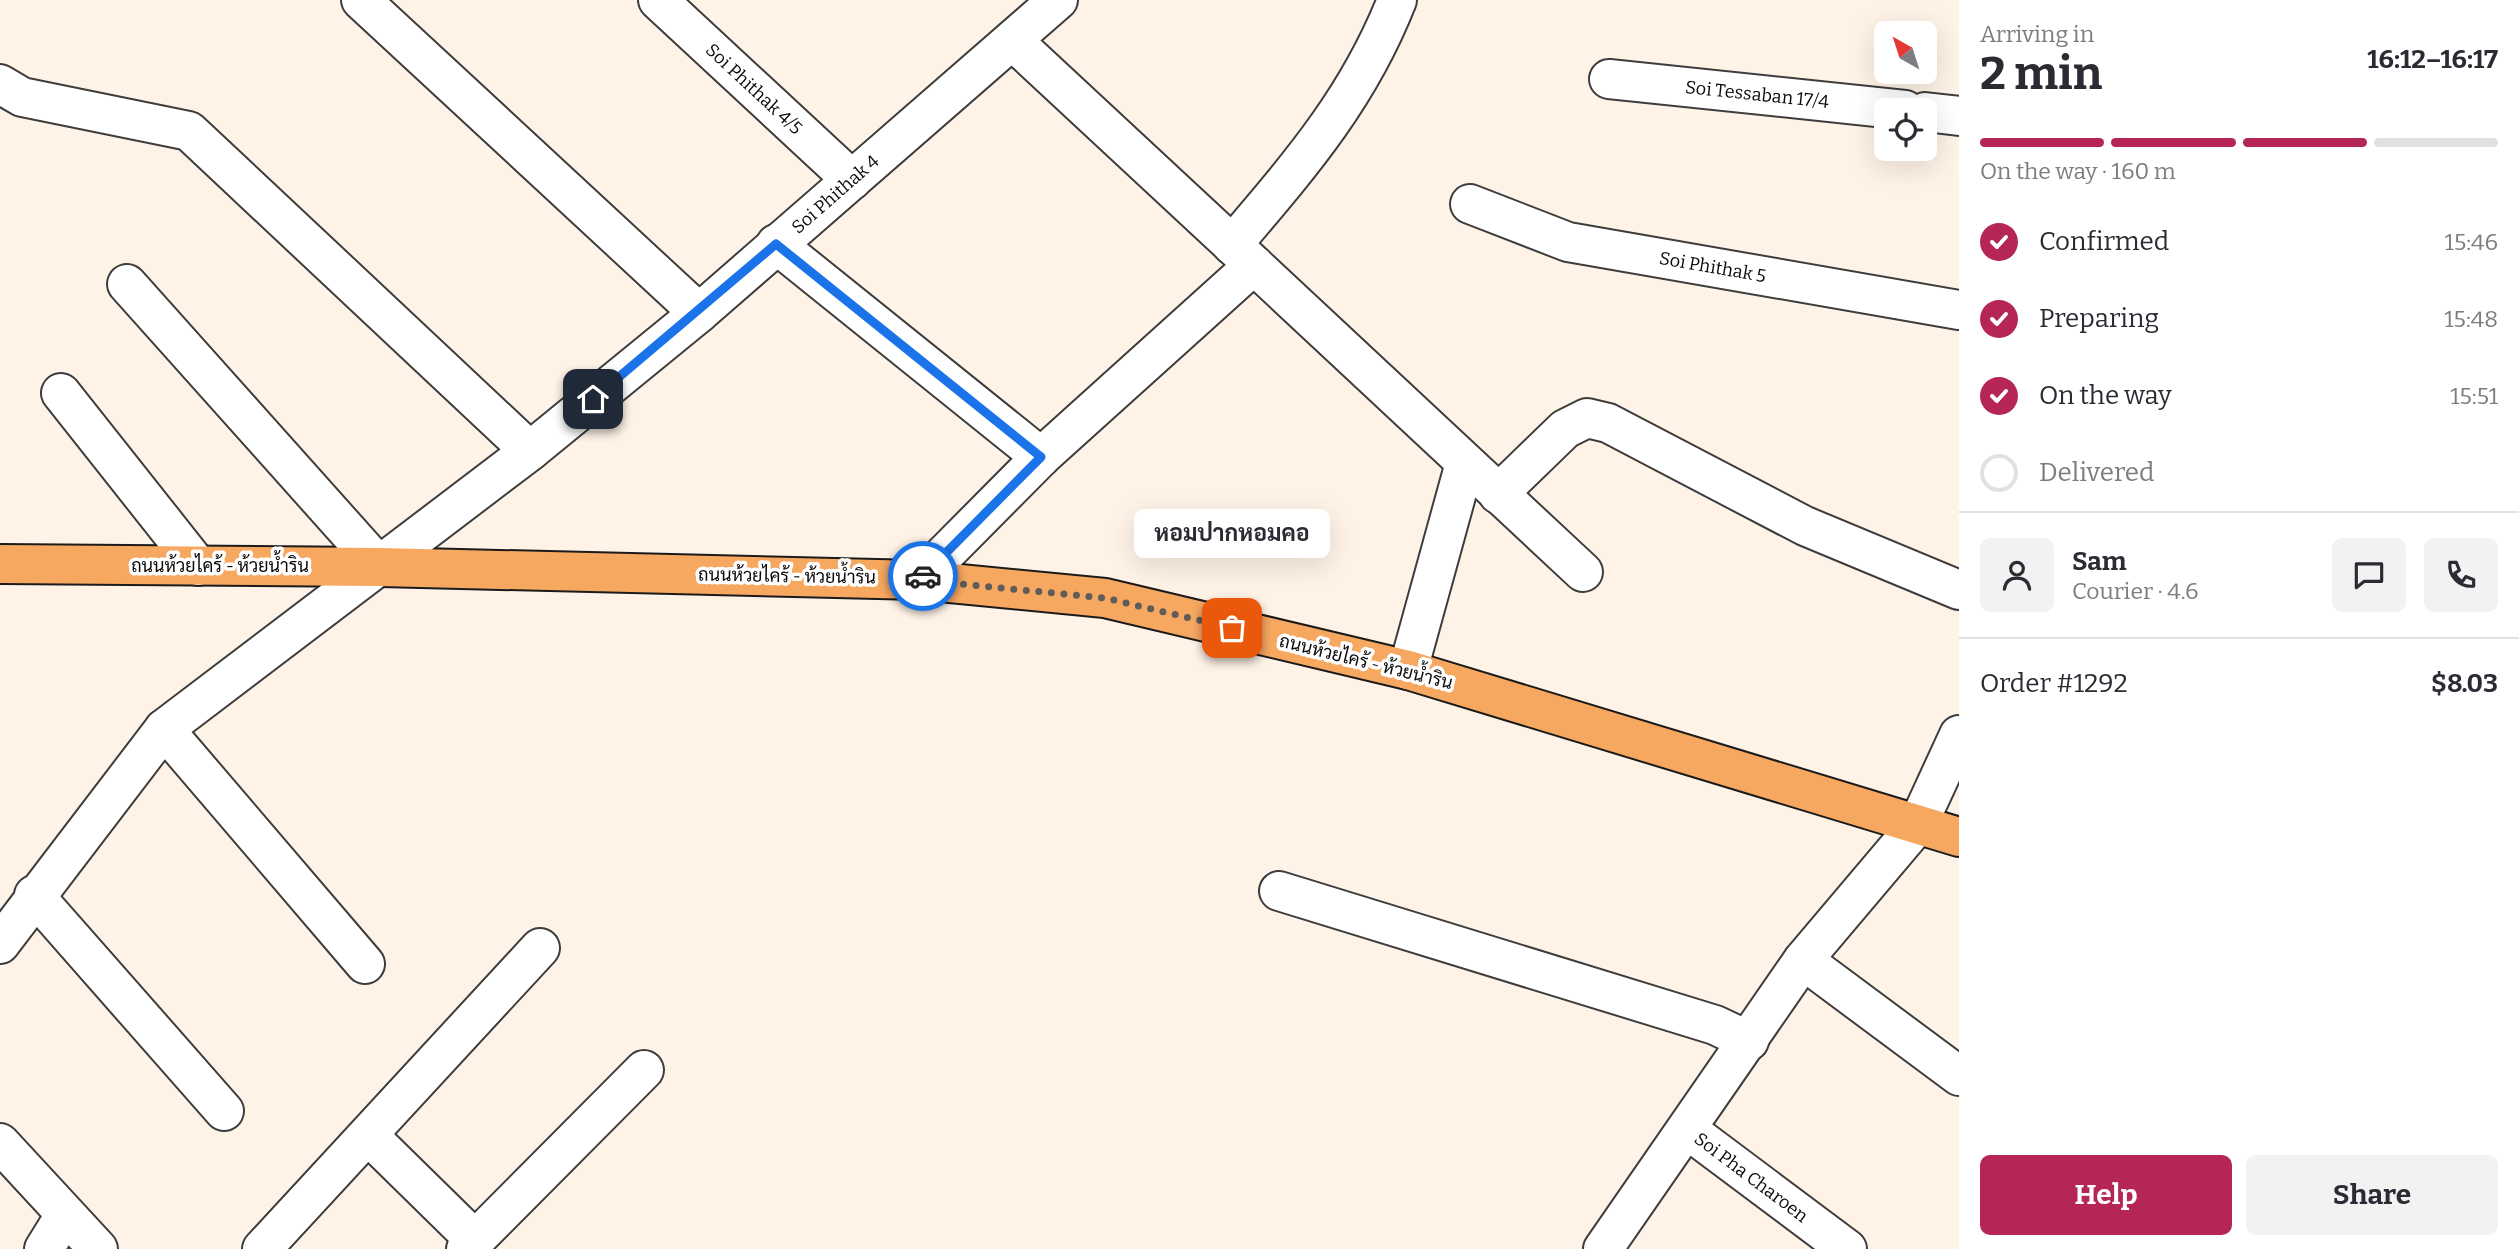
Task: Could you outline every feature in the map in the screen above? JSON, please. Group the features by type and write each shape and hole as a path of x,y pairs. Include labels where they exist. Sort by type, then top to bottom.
{"main road":[{"name":"ถนนห้วยไคร้ - ห้วยน้ำริน","path":"0,564 380,567 919,580 1105,598 1408,670 1959,837"}],"street":[{"path":"361,0 699,313"},
{"name":"Soi Phithak 4/5","path":"658,0 852,180"},
{"name":"Soi Phithak 4","path":"0,944 34,895 164,729 530,451 699,313 1058,0"},
{"path":"919,580 1243,255 1352,93 1397,0"},
{"path":"1013,41 1583,572"},
{"name":"Soi Tessaban 17/4","path":"1609,79 1874,107"},
{"path":"0,84 22,97 189,131 530,451"},
{"path":"1937,113 1959,116"},
{"name":"Soi Phithak 5","path":"1471,204 1568,243 1959,310"},
{"path":"776,244 1041,457"},
{"path":"127,284 380,567"},
{"path":"61,393 198,566"},
{"path":"1499,494 1565,429 1587,418 1608,423 1805,526 1959,590"},
{"path":"1408,670 1465,463"},
{"path":"164,729 365,964"},
{"path":"1603,1249 1688,1130 1803,960 1918,824 1959,735"},
{"path":"1279,891 1715,1025 1749,1041"},
{"path":"34,895 223,1111"},
{"path":"262,1249 540,948"},
{"path":"1803,960 1959,1076"},
{"path":"369,1136 471,1245 644,1070"},
{"name":"Soi Pha Charoen","path":"1688,1130 1847,1249"},
{"path":"0,1143 98,1249"},
{"path":"44,1249 65,1214"}],"way so far":[{"path":"923,576 919,580 1105,598 1232,628"}],"place":[{"name":"หอมปากหอมคอ","path":"1232,628"}],"route":[{"path":"593,399 699,313 776,244 1041,457 923,576"}]}
